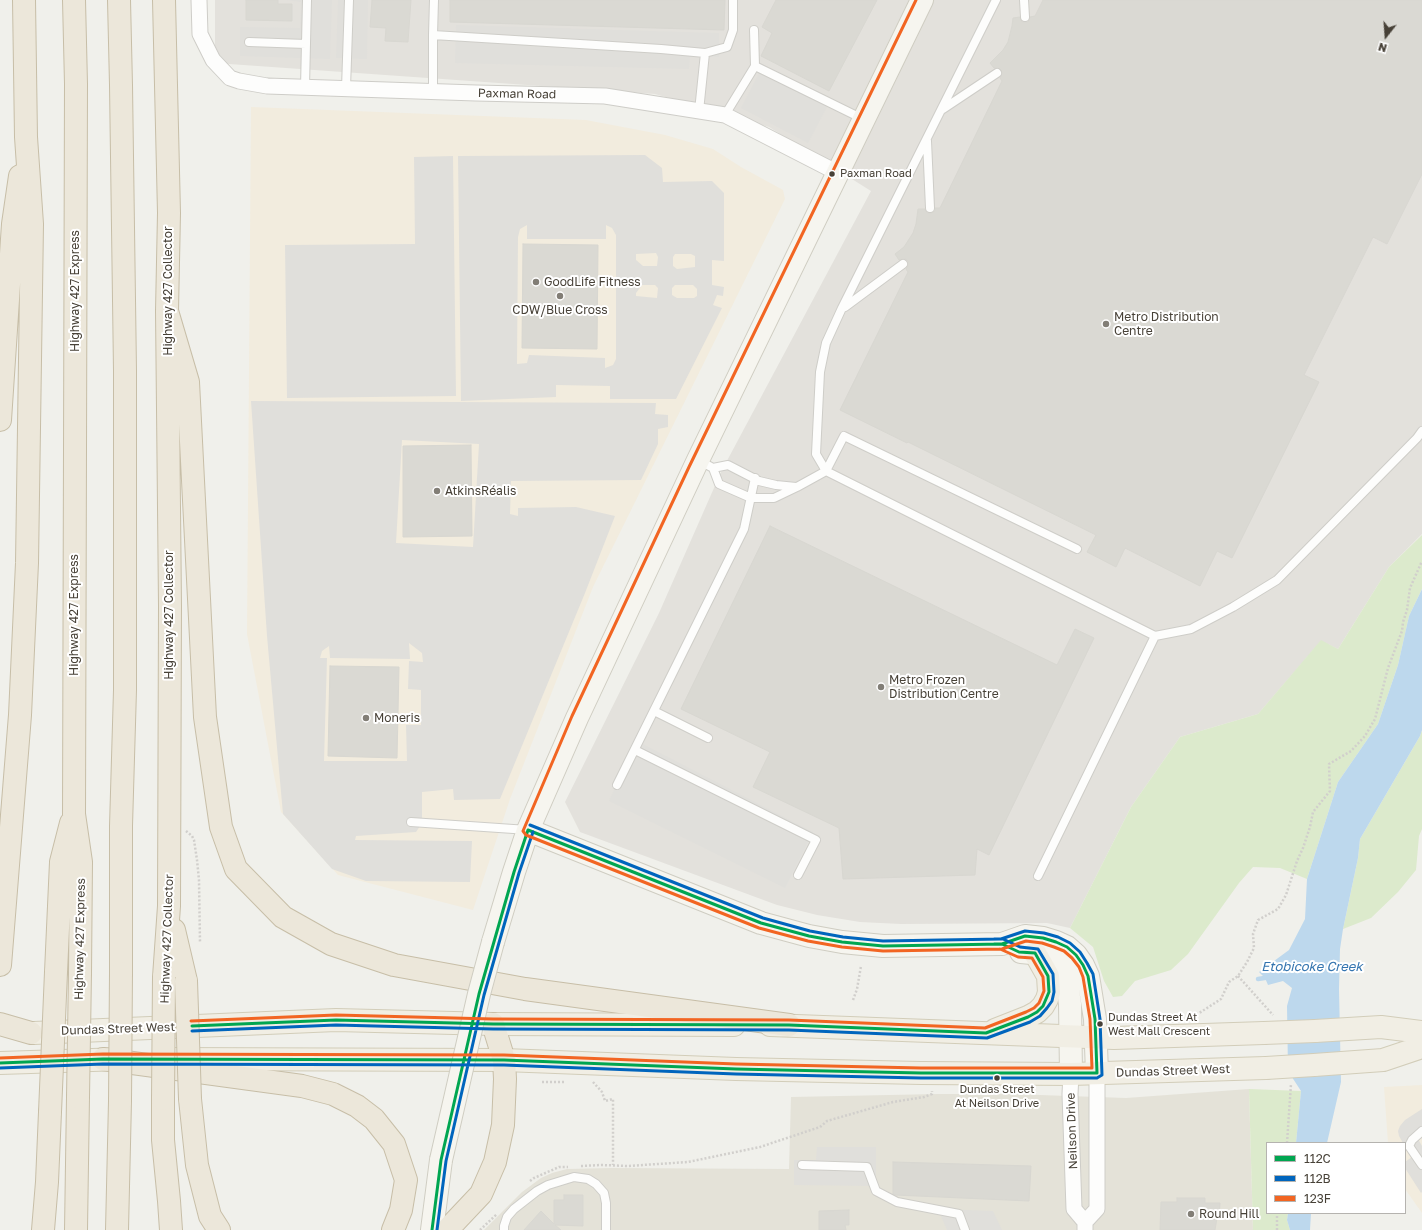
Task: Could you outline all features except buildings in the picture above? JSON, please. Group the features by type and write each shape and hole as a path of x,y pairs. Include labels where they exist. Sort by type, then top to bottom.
{"highway":[{"path":"1,959 20,715 27,563 32,224 26,137 24,0"},
{"name":"Highway 427 Express","path":"74,0 76,92 74,814 81,862 76,1230"},
{"path":"117,1230 120,1101 121,826 125,690 124,371 119,0"},
{"name":"Highway 427 Collector","path":"164,0 169,213 167,311 170,598 169,906 164,977 163,1140 171,1230"},
{"path":"0,420 13,224 26,137"},
{"path":"167,311 188,382 205,717 221,827 236,868 283,917 331,944 394,965 525,989 789,1025"},
{"path":"43,1230 47,1182 61,862 74,814"},
{"path":"169,906 186,981 190,1098 197,1165 210,1216 219,1230"},
{"path":"0,1024 31,1033"},
{"path":"447,1230 481,1194 495,1162 503,1125 505,1079 504,1060 493,1024"},
{"path":"103,1058 302,1086 333,1094 357,1106 374,1119 394,1144 406,1180 401,1210 393,1230"},
{"path":"160,1230 159,1200 163,1140"}],"main road":[{"path":"432,1230 441,1160 478,994 528,830 577,718 706,464 838,173 922,0"},
{"path":"528,830 761,923 809,936 842,942 883,946 1002,944"},
{"name":"Neilson Drive","path":"1002,944 1025,936 1036,936 1067,947 1076,955 1086,970 1093,997 1097,1037 1097,1073"},
{"name":"Neilson Drive","path":"1002,944 1019,952 1042,954 1054,960 1063,970 1068,983 1070,1004 1072,1036 1071,1074"},
{"path":"986,1033 1028,1017 1037,1012 1047,1000 1049,992 1048,976 1035,953"},
{"name":"Dundas Street West","path":"0,1034 336,1020 493,1024 789,1025 1114,1038 1264,1034 1381,1027 1422,1032"},
{"name":"Dundas Street West","path":"0,1063 103,1058 504,1060 744,1069 921,1073 1071,1074 1266,1068 1383,1060 1422,1047"}],"street":[{"name":"Paxman Road","path":"199,0 200,34 213,60 230,78 239,81 262,85 305,87 605,96 725,115 838,173"},
{"name":"Neilson Drive","path":"1071,1074 1074,1209 1085,1226 1096,1209 1097,1073"}],"lane":[{"path":"305,87 307,0"},
{"path":"346,88 349,0"},
{"path":"433,92 434,0"},
{"path":"433,35 705,53 727,47 733,30 733,0"},
{"path":"996,0 842,308 826,343 820,372 816,454 826,471 1155,636 1191,629 1233,607 1277,580 1417,438 1422,431"},
{"path":"1024,0 1025,17"},
{"path":"725,115 755,66 754,30"},
{"path":"249,42 306,44"},
{"path":"699,111 705,53"},
{"path":"755,66 864,119"},
{"path":"942,109 997,73"},
{"path":"927,140 930,208"},
{"path":"842,308 902,264"},
{"path":"706,464 719,484 750,498 774,498 826,471 844,436 1077,548"},
{"path":"706,464 728,465 755,478 776,485 797,487"},
{"path":"617,785 744,529 755,478"},
{"path":"1038,876 1155,636"},
{"path":"654,711 708,738"},
{"path":"635,750 816,840 798,875"},
{"path":"411,822 528,830"},
{"path":"1422,1130 1412,1140 1409,1146 1422,1165"},
{"path":"802,1166 867,1167 876,1191 897,1202 959,1214 965,1230"},
{"path":"504,1230 507,1217 531,1195 548,1184 574,1177 588,1179 596,1184 604,1193 606,1203 606,1230"}],"path":[{"path":"1190,1018 1221,999 1229,982 1238,976 1254,948 1253,934 1258,920 1278,909 1286,895 1310,827 1313,812 1330,791 1328,764 1351,751 1365,736 1375,719 1388,668 1402,630 1410,588 1422,561"},
{"path":"169,820 189,833 195,845 199,880 200,943"},
{"path":"853,1000 857,988 860,966"},
{"path":"542,1082 571,1082"},
{"path":"586,1082 594,1082 602,1092 605,1101 613,1099 613,1165 628,1166 688,1162 760,1147 820,1127 827,1121 893,1102 924,1097 932,1094 932,1091"},
{"path":"1276,1230 1277,1214"}],"shaded area":[{"path":"215,0 1422,0 1422,534 1389,567 1338,649 1321,641 1258,714 1180,737 1131,807 1070,928 1047,923 901,924 860,922 817,915 777,905 580,832 565,802 659,613 721,472 871,191 769,127 655,94 215,63"},
{"path":"287,0 332,0 330,59 240,56 240,27 300,28 301,2"},
{"path":"338,0 368,0 367,59 336,58"},
{"path":"456,25 719,33 719,57 690,56 689,69 455,63"},
{"path":"763,66 830,101 808,143 741,108"},
{"path":"251,107 586,120 665,135 713,149 741,167 783,190 785,199 593,587 510,799 473,910 338,875 281,812 247,634"},
{"path":"645,155 662,168 663,182 712,181 724,193 724,261 712,260 712,285 724,287 723,296 717,295 713,305 722,308 676,399 610,399 610,386 556,385 556,397 461,401 458,156","holes":["527,225 527,239 606,239 606,225 612,228 616,235 616,359 613,365 605,368 605,358 529,355 527,363 517,364 518,237 520,229","656,253 658,257 657,266 643,266 636,260 636,254","675,254 691,254 695,256 695,267 677,269 673,266 673,257","642,285 655,285 658,288 657,298 636,296 636,293","675,285 693,285 697,289 697,296 694,298 677,298 672,295 672,288"]},
{"path":"453,156 456,396 287,398 285,245 415,244 414,157"},
{"path":"251,401 656,403 655,414 668,415 668,427 658,429 658,444 641,480 511,481 510,514 518,516 518,508 576,507 615,516 500,799 454,800 453,789 422,792 422,823 416,832 356,836 355,840 472,841 470,882 366,881 332,869 283,814 267,636","holes":["402,440 479,444 473,547 396,543","409,643 422,653 423,662 409,661 408,689 421,690 421,725 406,725 407,761 324,761 327,658 320,658 322,651 329,646 330,658 410,659"]},
{"path":"637,741 813,832 785,888 609,801"},
{"path":"1422,1085 1422,1213 1406,1190 1406,1142 1388,1142 1384,1087"},
{"path":"1249,1089 1253,1230 484,1230 522,1192 541,1178 567,1169 789,1169 791,1097 1011,1094 1126,1098"},
{"path":"1422,1109 1422,1138 1418,1139 1422,1146 1421,1193 1406,1170 1406,1161 1412,1157 1406,1147 1406,1142 1402,1142 1398,1131 1405,1120"},
{"path":"817,1147 876,1147 876,1186 794,1185 794,1160 816,1160"},
{"path":"938,1209 993,1211 1002,1230 947,1230"}],"green space":[{"path":"1422,535 1422,589 1409,616 1398,665 1378,724 1338,782 1307,879 1280,868 1253,867 1239,883 1188,954 1171,970 1135,981 1122,996 1113,997 1104,981 1093,947 1070,928 1131,807 1180,737 1258,714 1321,640 1338,649 1389,567"},
{"path":"1422,730 1422,829 1419,836 1416,870 1398,892 1371,918 1343,929 1358,858 1360,839 1420,736"},
{"path":"1249,1089 1301,1091 1296,1142 1266,1142 1266,1214 1288,1214 1287,1220 1290,1230 1253,1230"}],"water":[{"name":"Etobicoke Creek","path":"1422,589 1422,730 1420,736 1360,839 1358,858 1340,949 1339,989 1341,1082 1327,1142 1296,1142 1301,1091 1288,1071 1287,1006 1292,988 1283,981 1268,985 1265,978 1259,972 1289,950 1305,919 1307,879 1338,782 1378,724 1398,665 1409,616"},
{"path":"1288,1214 1311,1214 1310,1230 1290,1230 1287,1220"}],"waterway":[{"path":"1258,979 1271,977"}],"transit line":[{"name":"123F","path":"0,1058 103,1054 504,1055 736,1064 921,1068 1092,1068 1090,1019 1083,977 1079,967 1064,951 1042,943 1026,941 1002,949 883,951 842,947 808,941 759,928 526,835 523,831 572,716 689,467 916,0"},
{"name":"112B","path":"0,1068 103,1064 504,1065 736,1074 921,1078 1097,1078 1102,1075 1100,1019 1093,974 1080,952 1070,943 1058,937 1044,933 1025,931 1001,939 883,941 843,937 810,931 763,918 530,825"},
{"name":"112C","path":"0,1063 103,1059 504,1060 736,1069 921,1073 1097,1073 1095,1019 1088,976 1076,955 1067,947 1056,942 1043,938 1025,936 1002,944 883,946 842,942 809,936 761,923 528,830"},
{"name":"112C","path":"432,1230 441,1160 479,994 514,872 528,830"},
{"name":"112B","path":"437,1230 446,1161 484,995 519,873 533,832"},
{"name":"112B","path":"192,1031 336,1025 493,1029 789,1030 987,1038 1030,1022 1040,1016 1052,1001 1054,992 1053,974 1038,949 1020,947 1003,939 994,939"},
{"name":"112C","path":"192,1026 336,1020 493,1024 789,1025 986,1033 1037,1012 1043,1006 1049,992 1048,976 1035,953 1019,952 1002,944 994,944"},
{"name":"123F","path":"191,1021 336,1015 493,1019 789,1020 985,1028 1034,1008 1039,1003 1044,991 1043,977 1032,958 1018,957 1000,949"}],"place":[{"name":"Paxman Road","path":"832,174"},
{"name":"GoodLife Fitness","path":"536,282"},
{"name":"CDW/Blue Cross","path":"560,296"},
{"name":"Metro Distribution Centre","path":"1106,324"},
{"name":"AtkinsRéalis","path":"437,491"},
{"name":"Metro Frozen Distribution Centre","path":"881,687"},
{"name":"Moneris","path":"366,718"},
{"name":"Dundas Street At West Mall Crescent","path":"1100,1024"},
{"name":"Dundas Street At Neilson Drive","path":"997,1078"},
{"name":"Round Hill","path":"1191,1214"}]}
